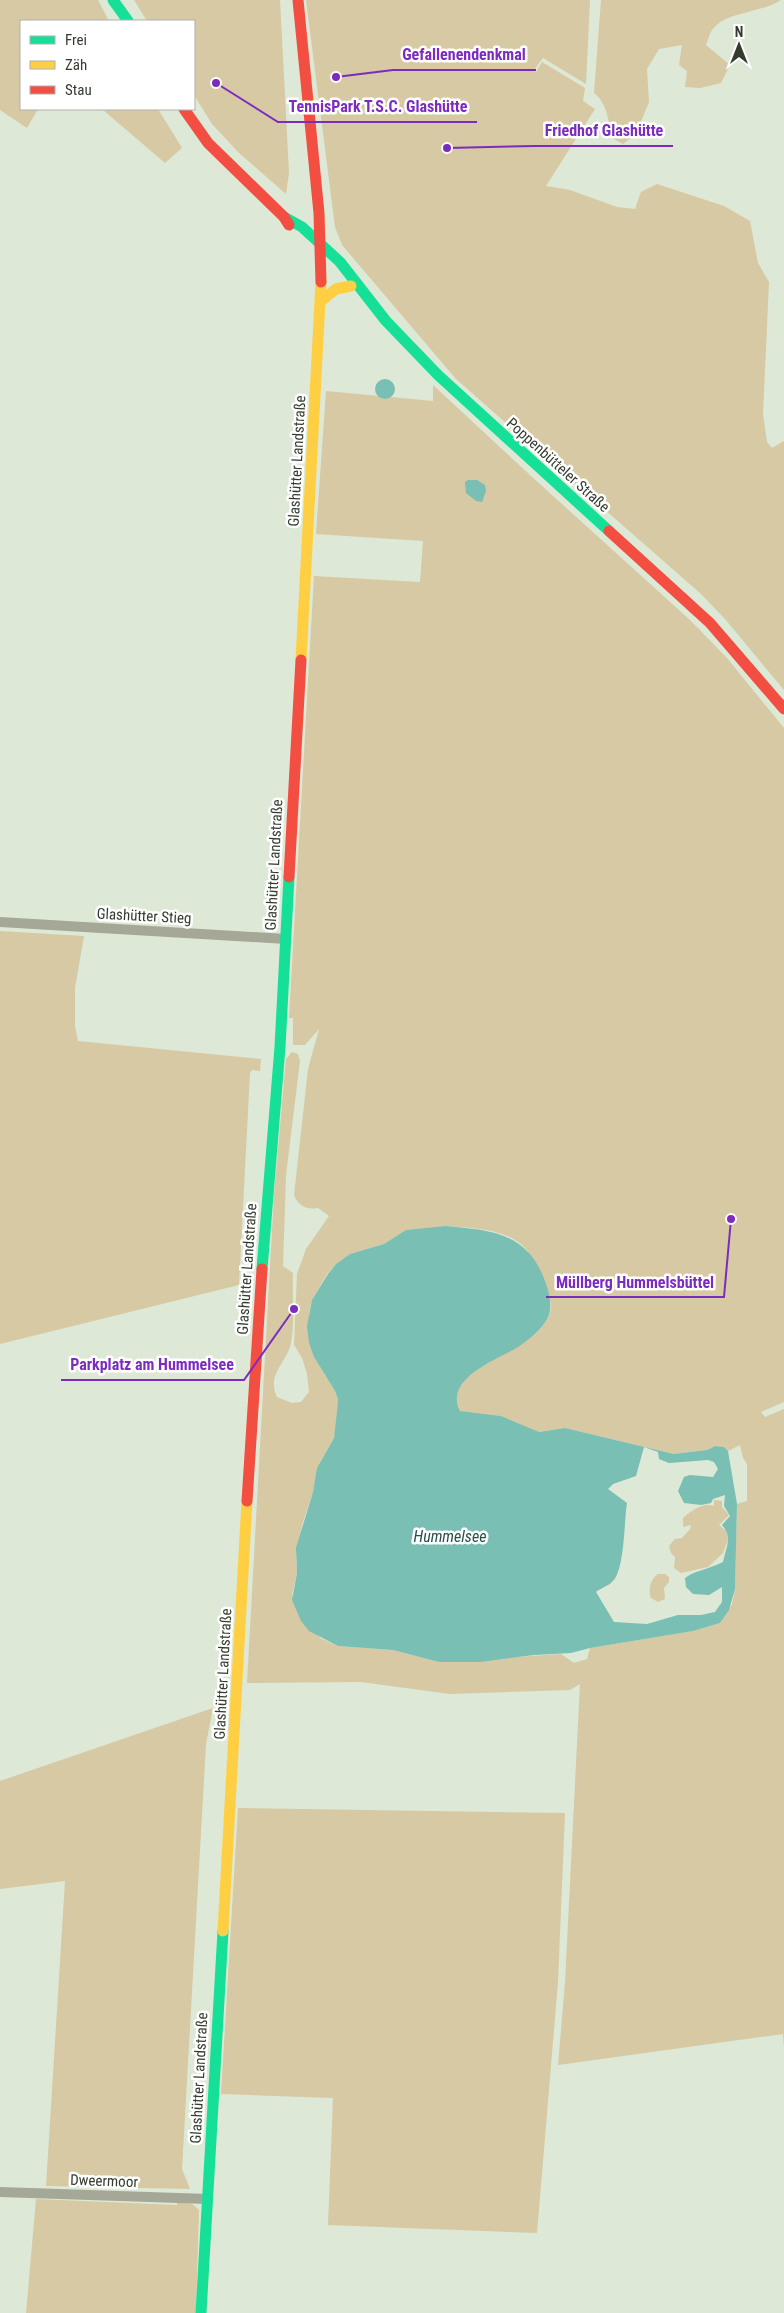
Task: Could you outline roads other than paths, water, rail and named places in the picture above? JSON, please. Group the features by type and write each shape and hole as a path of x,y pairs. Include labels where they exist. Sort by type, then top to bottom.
{"street":[{"path":"113,0 127,20"},
{"name":"Glashütter Landstraße","path":"201,2313 251,1438 286,939 321,301 322,245 298,0"},
{"name":"Poppenbütteler Straße","path":"185,110 214,150 284,218 294,232 355,288 406,344 710,622 742,657 784,709"},
{"name":"Poppenbütteler Straße","path":"284,218 302,227 322,245 356,280 355,288"},
{"path":"321,301 336,290 355,288"},
{"name":"Glashütter Stieg","path":"0,922 286,939"},
{"name":"Dweermoor","path":"0,2192 208,2199"}],"water":[{"path":"385,379 392,382 395,389 392,396 385,399 378,396 375,389 378,382"},
{"path":"477,480 485,485 486,491 482,502 476,501 466,493 465,482"},
{"name":"Hummelsee","path":"445,1226 479,1230 507,1237 519,1244 530,1254 539,1267 550,1298 550,1313 543,1325 533,1335 522,1345 487,1364 466,1379 459,1389 457,1399 460,1411 501,1416 539,1432 565,1428 674,1454 707,1450 715,1446 724,1447 728,1451 737,1504 735,1589 729,1610 720,1623 693,1631 590,1648 571,1653 534,1655 480,1662 439,1662 393,1650 338,1646 309,1631 301,1621 292,1600 297,1573 296,1548 313,1492 317,1468 334,1438 338,1399 314,1357 309,1343 307,1326 312,1300 336,1264 350,1254 384,1244 406,1230","holes":["644,1447 658,1452 659,1459 669,1463 708,1460 714,1462 718,1469 713,1477 690,1475 684,1477 678,1491 684,1503 701,1505 711,1503 713,1499 725,1495 724,1506 730,1516 722,1525 728,1538 723,1562 685,1578 686,1587 693,1594 709,1595 722,1587 722,1602 715,1612 701,1615 678,1615 647,1624 614,1622 596,1592 609,1585 616,1576 622,1557 627,1503 608,1489 613,1484 636,1476"]}],"place":[{"name":"Gefallenendenkmal","path":"336,77"},
{"name":"TennisPark T.S.C. Glashütte","path":"216,83"},
{"name":"Friedhof Glashütte","path":"447,148"},
{"name":"Müllberg Hummelsbüttel","path":"731,1219"},
{"name":"Parkplatz am Hummelsee","path":"294,1309"}]}
